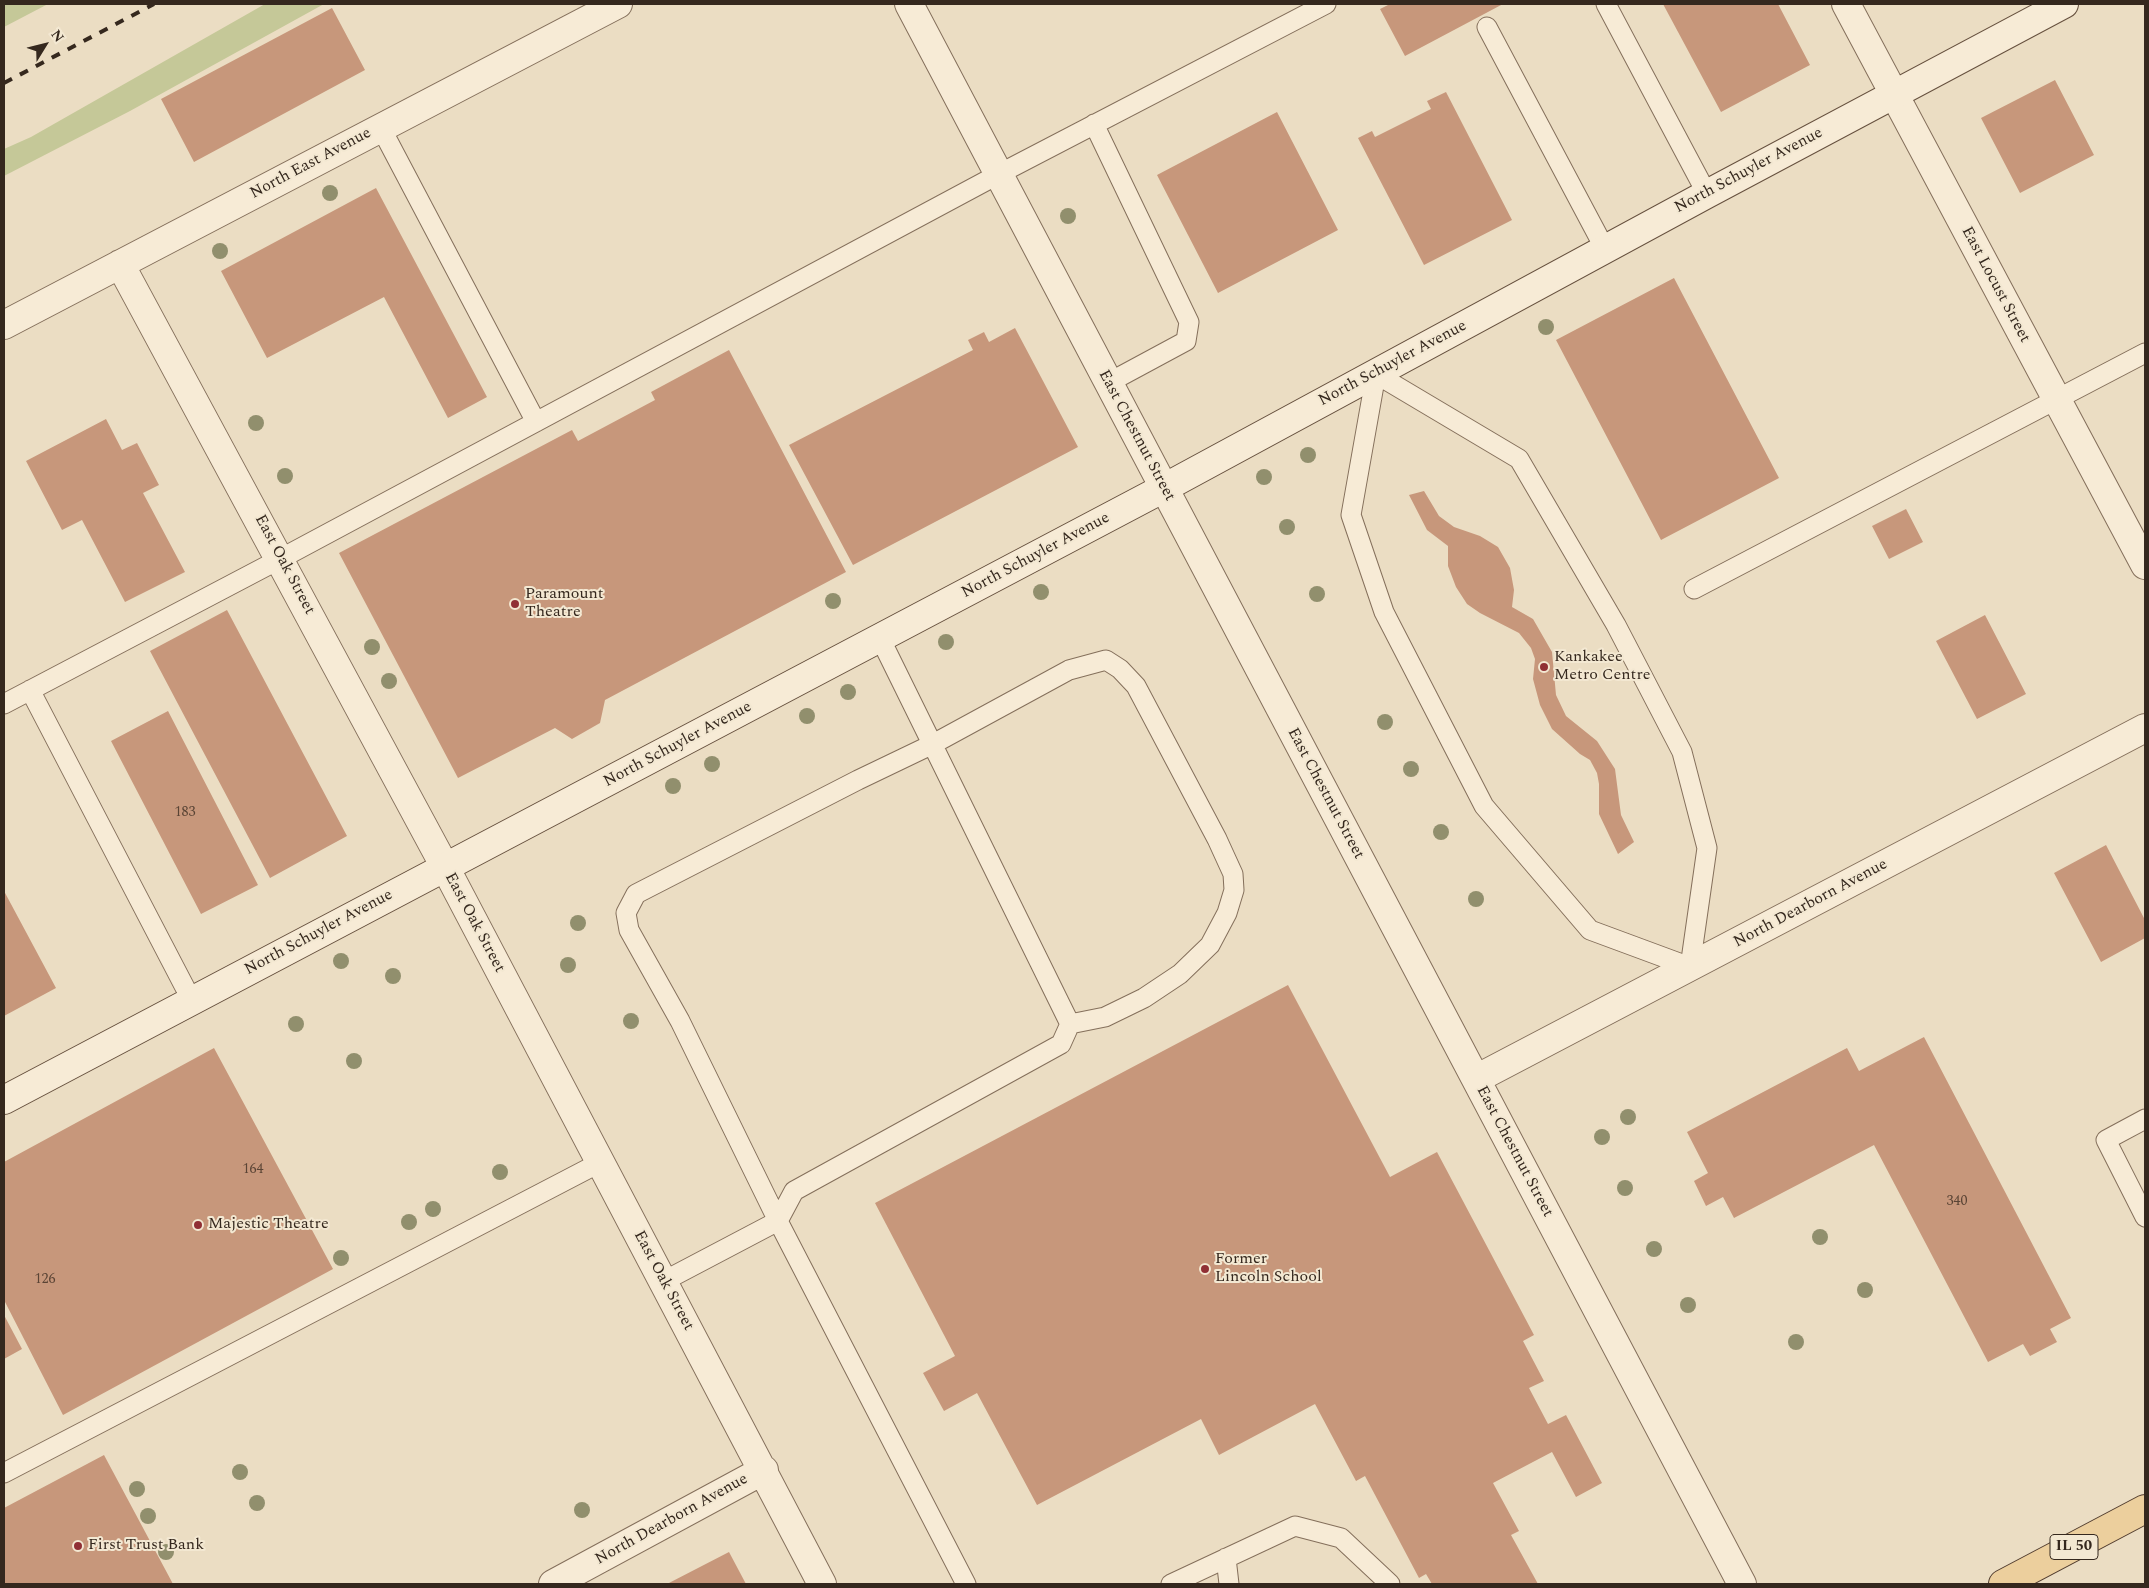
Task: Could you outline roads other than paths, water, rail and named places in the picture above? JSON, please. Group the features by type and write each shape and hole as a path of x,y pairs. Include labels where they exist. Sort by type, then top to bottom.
{"main road":[{"name":"IL 50","path":"2003,1584 2145,1509"}],"street":[{"name":"North East Avenue","path":"4,325 618,4"},
{"name":"East Chestnut Street","path":"909,4 1742,1584"},
{"name":"East Locust Street","path":"1846,4 2145,565"},
{"name":"North Schuyler Avenue","path":"4,1100 1164,488 1707,194 2064,4"},
{"name":"East Oak Street","path":"120,264 445,867 764,1470 822,1584"},
{"name":"North Dearborn Avenue","path":"1476,1079 2145,728"},
{"name":"North Dearborn Avenue","path":"553,1584 764,1470"}],"lane":[{"path":"4,704 280,559 998,174 1326,4"},
{"path":"1606,4 1707,194"},
{"path":"1487,27 1605,249"},
{"path":"1094,124 1189,322 1186,341 1108,383"},
{"path":"381,128 536,422"},
{"path":"1694,589 2145,353"},
{"path":"1376,374 1519,459 1616,625 1682,752 1707,848 1690,967 1590,930 1484,806 1384,612 1351,515 1376,374"},
{"path":"880,638 1070,1024"},
{"path":"966,1584 778,1221 680,1021 629,930 626,912 636,894 932,744 1069,670 1106,660 1120,669 1136,686 1217,839 1233,874 1234,890 1227,913 1210,945 1180,974 1144,998 1105,1017 1070,1024"},
{"path":"30,690 192,1001"},
{"path":"664,1281 778,1221 794,1191 1061,1044 1070,1024"},
{"path":"2145,1119 2106,1140 2145,1217"},
{"path":"4,1473 601,1162"},
{"path":"1171,1584 1295,1526 1341,1538 1390,1584"},
{"path":"1226,1558 1229,1584"}],"railway":[{"path":"4,83 154,4"}],"place":[{"name":"Paramount Theatre","path":"515,604"},
{"name":"Kankakee Metro Centre","path":"1544,667"},
{"name":"Majestic Theatre","path":"198,1225"},
{"name":"Former Lincoln School","path":"1205,1269"},
{"name":"First Trust Bank","path":"78,1546"}]}
